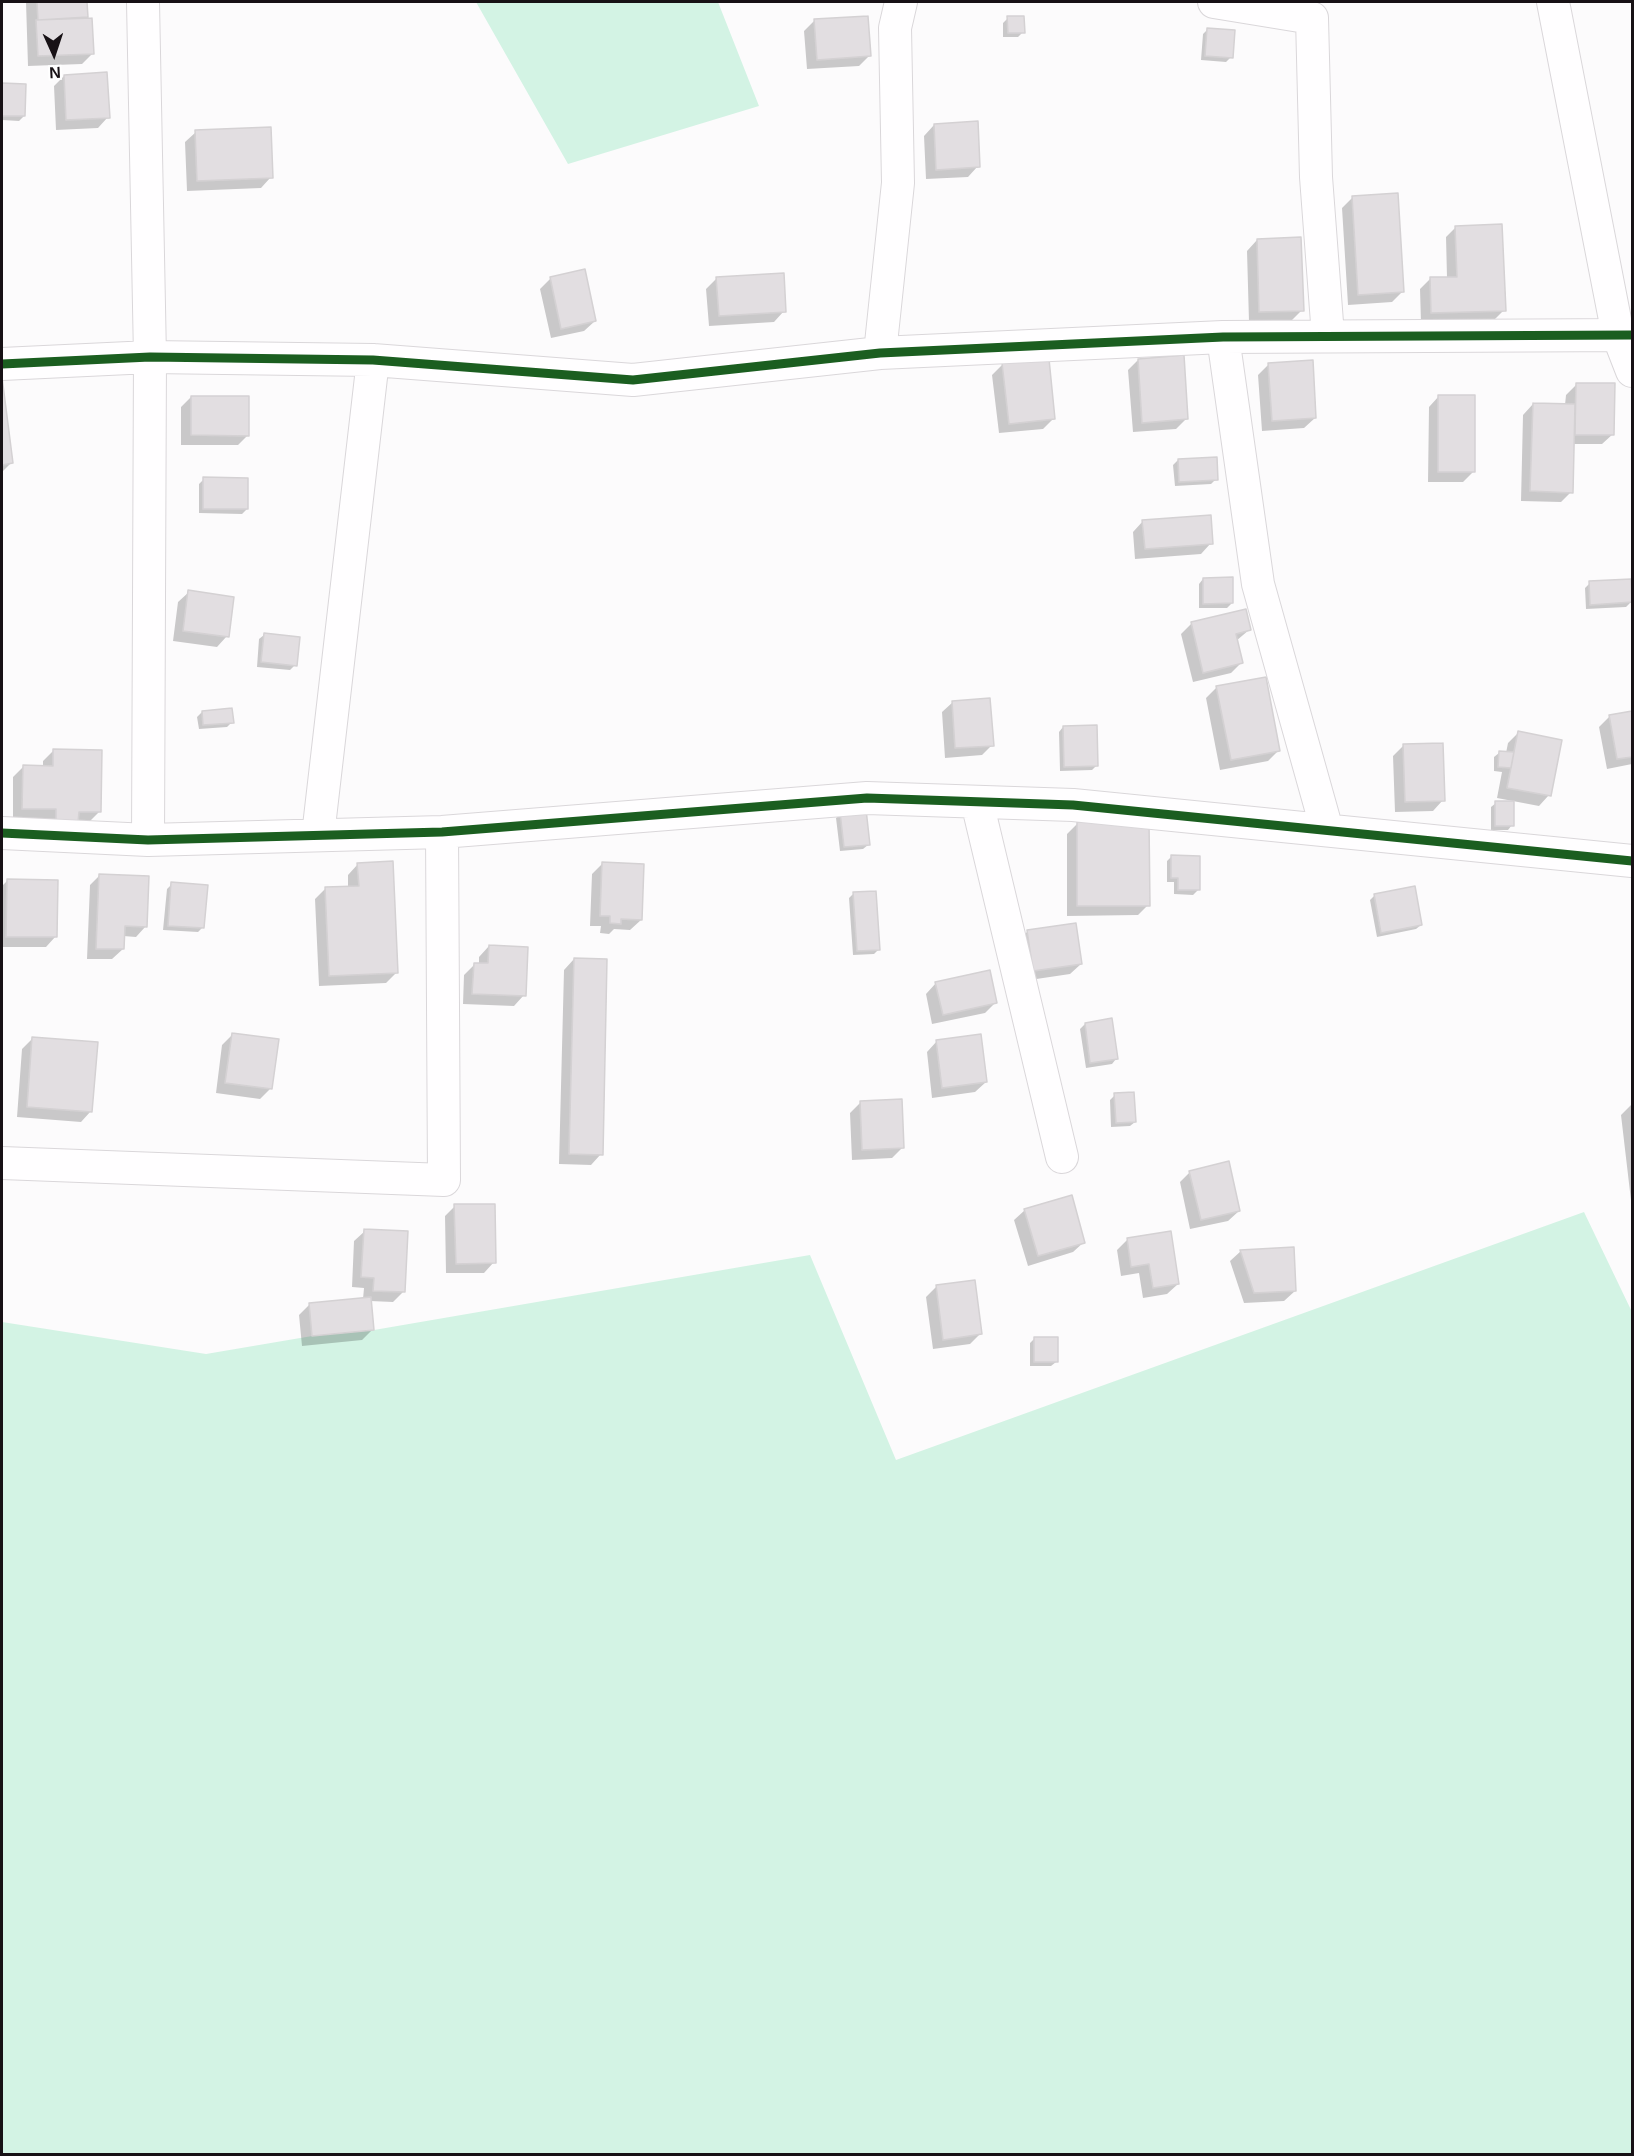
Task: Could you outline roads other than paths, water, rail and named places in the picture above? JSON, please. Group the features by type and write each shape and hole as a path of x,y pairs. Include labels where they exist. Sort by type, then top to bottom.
{"street":[{"path":"143,2 150,357 148,840"},
{"path":"880,353 898,183 895,28 901,2"},
{"path":"1214,2 1312,18 1316,177 1328,336"},
{"path":"1553,2 1632,370"},
{"path":"2,364 150,357 372,360 633,380 880,353 1223,337 1625,335"},
{"path":"1223,337 1258,584 1327,830"},
{"path":"318,835 372,360"},
{"path":"2,833 148,840 442,832 867,798 1072,805 1632,861"},
{"path":"977,802 1062,1157"},
{"path":"2,1163 444,1180 442,832"}]}
